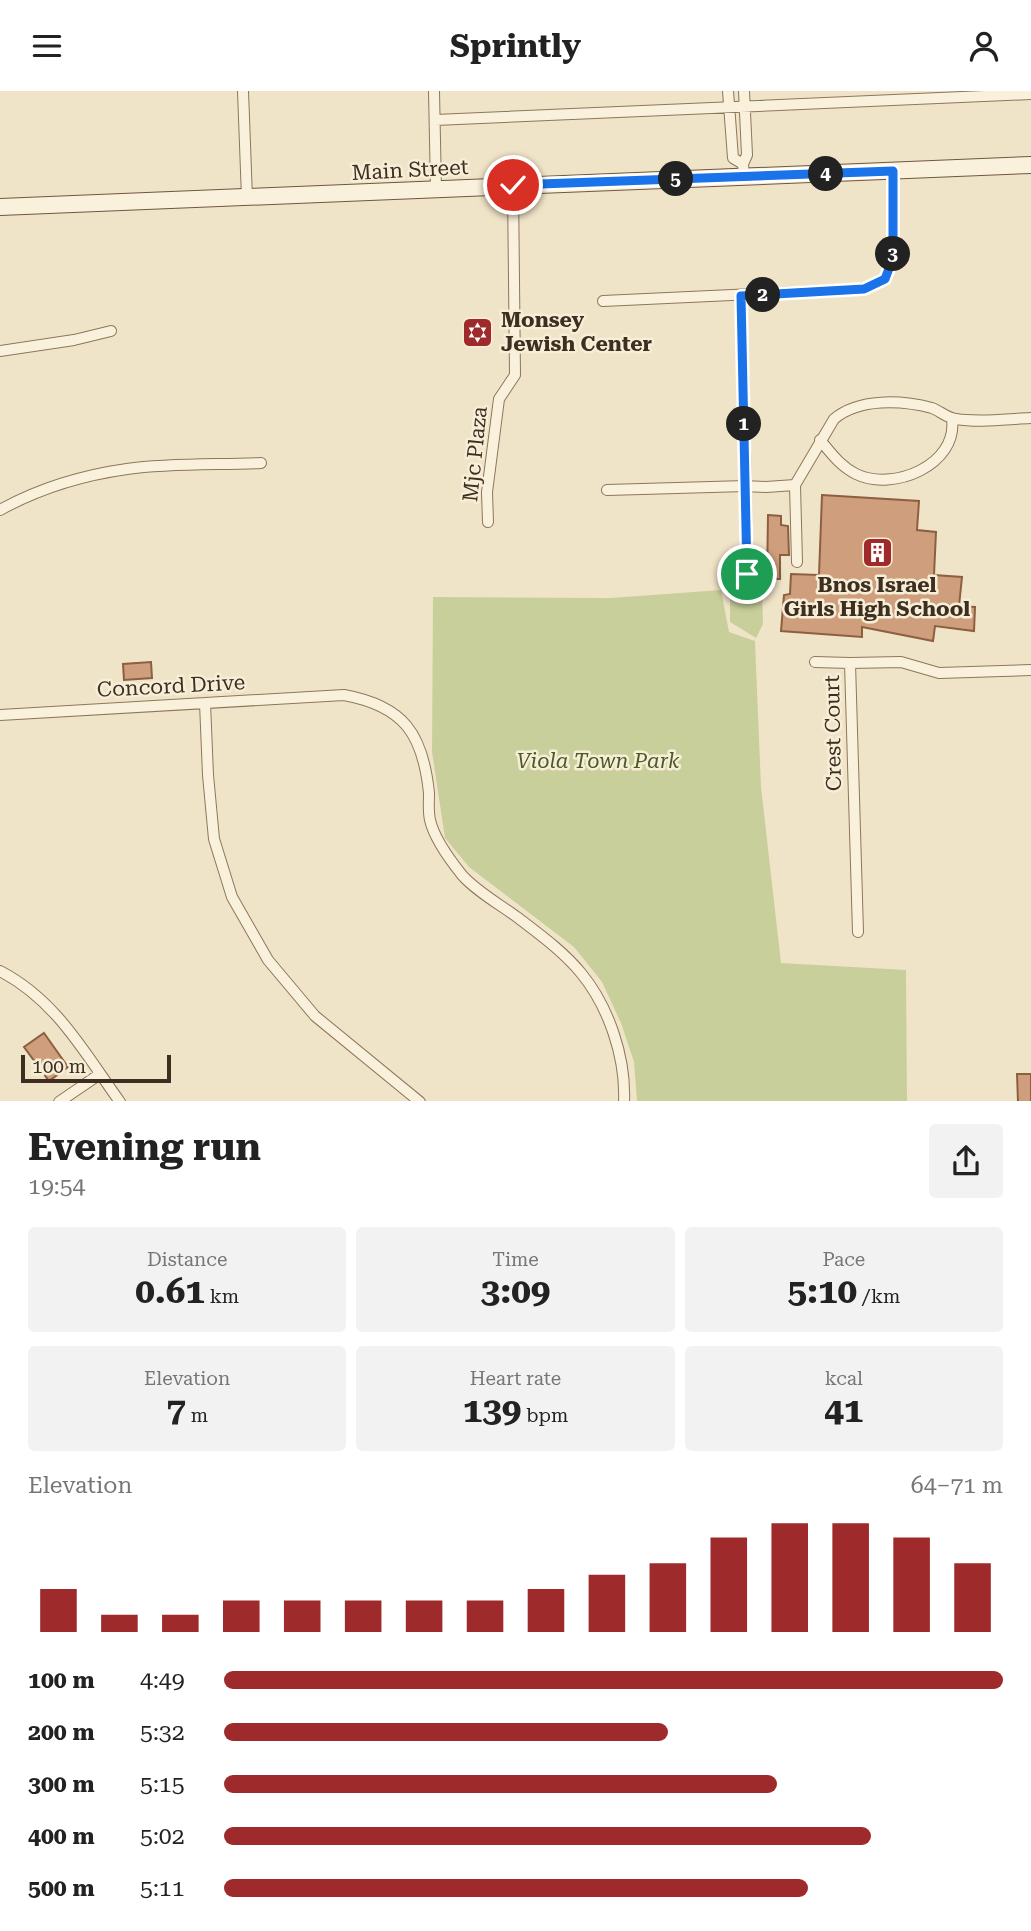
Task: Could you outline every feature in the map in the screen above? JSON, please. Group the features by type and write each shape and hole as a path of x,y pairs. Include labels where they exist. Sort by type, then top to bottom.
{"main road":[{"name":"Main Street","path":"0,207 436,190 743,170 893,171 1031,165"}],"street":[{"path":"243,91 247,198"},
{"path":"434,91 436,190"},
{"path":"728,91 733,157 743,170"},
{"path":"743,170 747,155 744,91"},
{"path":"435,120 729,108 810,97 1031,94"},
{"path":"603,301 864,289 885,279 893,258 893,171"},
{"name":"Mjc Plaza","path":"488,521 487,492 499,399 515,375 513,185"},
{"path":"741,296 747,574"},
{"path":"0,351 74,340 111,331"},
{"path":"797,562 795,485 820,440 843,411 857,406 887,403 919,405 938,410 951,419 973,421 1031,418"},
{"path":"820,440 837,461 857,474 870,478 900,478 928,466 940,456 950,442 953,432 951,419"},
{"path":"0,510 20,499 63,484 127,469 261,463"},
{"path":"607,490 795,485"},
{"path":"815,662 850,663"},
{"name":"Crest Court","path":"858,932 850,663 901,662 939,673 1031,670"},
{"name":"Concord Drive","path":"0,716 344,695 366,699 390,709 411,729 423,759 430,821 444,849 463,876 546,939 581,973 604,1009 617,1047 625,1084 624,1101"},
{"path":"205,703 208,775 215,839 232,897 268,960 315,1016 419,1101"},
{"path":"0,971 22,983 60,1017 120,1101"},
{"path":"59,1101 100,1074"}],"green space":[{"path":"762,587 763,624 756,638 730,622 730,591"},
{"name":"Viola Town Park","path":"721,590 729,632 755,641 761,787 781,963 906,970 907,1101 637,1101 634,1062 621,1023 602,982 574,947 469,867 445,838 432,752 433,597 611,598"}],"building":[{"name":"Bnos Israel Girls High School","path":"822,495 919,501 917,530 936,532 934,575 962,577 959,606 975,607 974,631 935,626 933,641 862,627 862,637 781,631 784,595 790,594 791,574 819,575"},
{"path":"768,515 781,516 781,525 788,526 789,555 780,555 780,579 767,579"},
{"path":"151,662 152,678 124,680 123,664"},
{"path":"44,1033 68,1067 49,1081 24,1047"},
{"path":"1017,1074 1031,1074 1031,1101 1018,1101"}],"place":[{"name":"Monsey Jewish Center","path":"478,332"},
{"name":"Bnos Israel Girls High School","path":"877,553"}],"route":[{"path":"513,185 893,171 893,258 885,279 864,289 741,296 747,574"}]}
